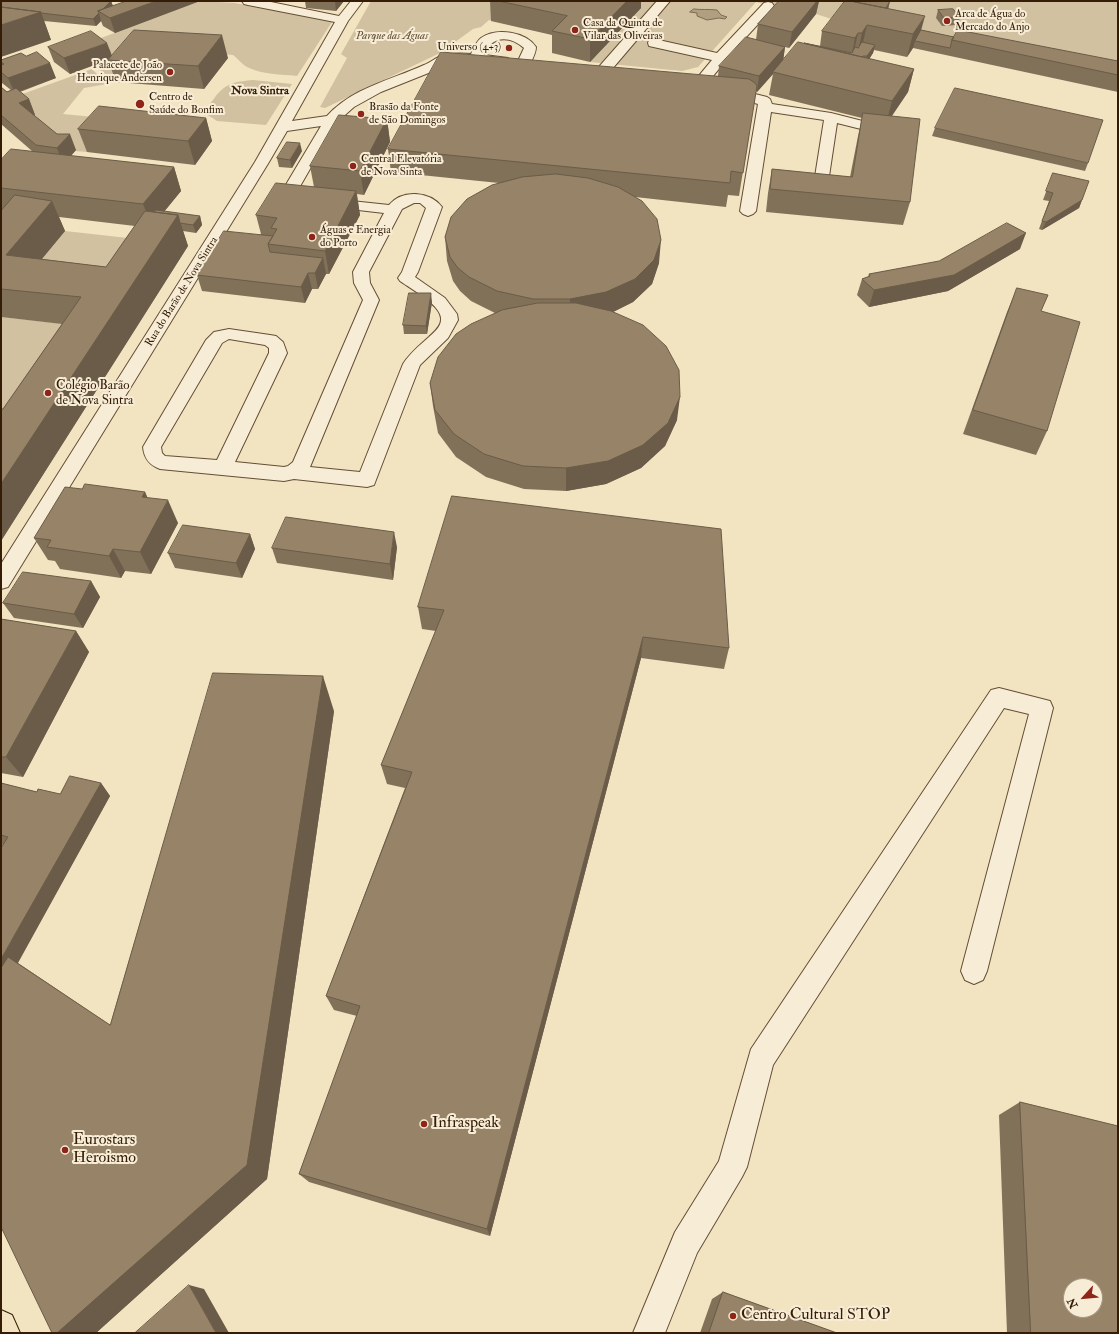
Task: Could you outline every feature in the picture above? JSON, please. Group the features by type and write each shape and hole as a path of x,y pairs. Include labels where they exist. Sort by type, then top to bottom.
{"main road":[{"path":"1,1326 4,1333"}],"street":[{"path":"248,1 342,20"},
{"name":"Rua do Barão de Nova Sintra","path":"1,580 157,333 262,162 342,20 357,1"},
{"path":"602,72 664,1"},
{"path":"699,84 768,6"},
{"path":"476,58 482,44 487,40 499,36 508,36 522,41 530,47 530,51 524,63"},
{"path":"654,43 721,58"},
{"path":"394,210 286,198 331,120 339,110 406,76 430,68 454,66 476,58 539,65"},
{"path":"586,70 617,74"},
{"path":"684,82 699,84 765,102 748,211"},
{"path":"765,107 831,117 902,136"},
{"path":"822,183 831,117"},
{"path":"282,127 331,120"},
{"path":"223,467 278,353 277,346 270,340 229,334 220,336 215,340 152,447 153,455 160,462 284,474 294,472 367,480 412,364 420,353 436,339 449,324 450,318 448,311 439,302 406,278 410,272 434,208 430,202 424,198 414,198 404,201 396,206 359,276 360,281 369,293 371,300 301,466 294,472"},
{"path":"649,1333 686,1243 732,1166 761,1059 999,697 1042,708 974,971"}],"green space":[{"path":"200,1 235,3 332,22 297,76 265,73 253,70 245,66 233,55 144,48 116,82 96,67 117,58 93,41"},
{"name":"Parque das Águas","path":"371,1 1118,1 1118,78 841,22 816,14 783,9 756,2 698,67 682,71 590,62 567,38 489,20 481,27 473,29 440,53 325,108 320,107 347,58 341,54"},
{"path":"92,69 107,84 84,88 63,114 178,125 87,152 63,150 14,97"},
{"path":"253,80 292,84 266,125 217,121 206,114 209,105 217,94 230,84"},
{"path":"65,231 155,241 118,297 20,285"},
{"path":"1,317 94,327 1,437"}],"shaded area":[{"path":"694,9 717,10 721,15 727,17 725,19 719,18 707,20 697,16 697,13 690,12"}],"building":[{"path":"1,1 111,1 103,9 98,11 99,13 93,19 1,7"},
{"path":"127,1 156,1 110,18 98,11"},
{"path":"499,1 627,1 590,39 552,31 567,16"},
{"path":"779,1 817,1 792,32 758,24"},
{"path":"845,1 925,16 913,34 867,25 862,33 858,33 855,38 822,31"},
{"path":"890,1 886,8 855,2"},
{"path":"1,7 41,12 1,25"},
{"path":"953,9 960,17 944,18 938,10"},
{"path":"134,30 222,35 198,66 108,60"},
{"path":"921,30 954,37 950,48 915,41"},
{"path":"958,30 1118,61 1118,75 952,40"},
{"path":"91,31 107,43 64,58 48,47"},
{"path":"746,37 785,47 759,76 719,66"},
{"path":"798,42 914,69 892,101 773,72"},
{"path":"862,42 875,45 867,56 862,57 804,43 852,53 855,47 858,48"},
{"path":"37,52 50,63 8,78 1,72 1,65 4,64 1,60 21,53 26,56"},
{"path":"441,52 749,79 757,86 743,173 731,171 730,183 388,149"},
{"path":"1,87 7,92 16,88 29,99 19,103 57,134 70,134 57,148 36,145 1,115"},
{"path":"955,88 1103,120 1088,163 935,128"},
{"path":"99,106 206,118 188,141 78,129"},
{"path":"863,113 920,119 910,202 770,189 772,169 852,177"},
{"path":"339,115 387,119 360,171 310,166"},
{"path":"287,142 300,143 290,160 277,158"},
{"path":"11,149 174,167 143,204 1,188 1,160"},
{"path":"1053,173 1089,181 1082,200 1046,222 1042,221 1053,193 1046,191"},
{"path":"556,174 588,178 618,187 642,201 657,219 661,240 654,260 635,279 606,292 570,299 533,299 497,291 469,277 458,268 450,257 445,237 451,217 467,199 492,185 522,177"},
{"path":"276,183 356,191 325,251 268,244 277,229 271,228 277,218 256,215"},
{"path":"15,195 52,201 6,255 106,267 145,211 178,215 1,484 1,409 3,409 81,297 1,289 1,211"},
{"path":"156,210 200,216 193,225 180,223 178,215 154,212"},
{"path":"1007,223 1026,233 954,275 874,290 862,279 870,276 869,274 939,261"},
{"path":"224,231 273,236 268,244 270,252 323,258 315,273 308,273 301,287 197,275"},
{"path":"1017,288 1048,295 1041,311 1080,322 1047,431 973,410"},
{"path":"409,293 431,293 426,326 403,325"},
{"path":"538,303 576,303 611,311 643,325 666,346 679,370 680,397 668,423 643,445 608,461 566,468 523,466 484,454 454,434 435,410 430,383 438,357 456,334 471,324 502,310"},
{"path":"85,484 145,492 142,497 168,500 140,552 113,549 109,556 47,547 51,540 34,538 65,487 82,489"},
{"path":"452,496 721,529 729,648 643,637 487,1229 299,1174 360,1006 326,996 412,772 381,765 444,610 418,607"},
{"path":"286,517 394,532 390,564 272,548"},
{"path":"183,525 250,534 236,563 168,553"},
{"path":"23,572 91,581 74,614 3,603"},
{"path":"1,619 76,631 6,757 1,757"},
{"path":"213,673 323,676 247,1165 57,1333 52,1333 1,1227 1,968 8,957 110,1025"},
{"path":"70,776 101,783 1,959 1,848 8,837 1,835 1,783 37,792 38,789 60,794"},
{"path":"1020,1102 1118,1126 1118,1333 1031,1333"},
{"path":"189,1285 216,1333 135,1333"},
{"path":"723,1292 837,1333 709,1333"}],"place":[{"name":"Arca de Água do Mercado do Anjo","path":"947,21"},
{"name":"Casa da Quinta de Vilar das Oliveiras","path":"575,30"},
{"name":"Universo (4+3)","path":"509,48"},
{"name":"Palacete de João Henrique Andersen","path":"170,72"},
{"name":"Centro de Saúde do Bonfim","path":"140,104"},
{"name":"Brasão da Fonte de São Domingos","path":"361,114"},
{"name":"Central Elevatória de Nova Sinta","path":"353,166"},
{"name":"Águas e Energia do Porto","path":"312,237"},
{"name":"Colégio Barão de Nova Sintra","path":"48,393"},
{"name":"Infraspeak","path":"424,1124"},
{"name":"Eurostars Heroismo","path":"65,1150"},
{"name":"Centro Cultural STOP","path":"733,1316"}],"district":[{"name":"Nova Sintra","path":"260,91"}]}
